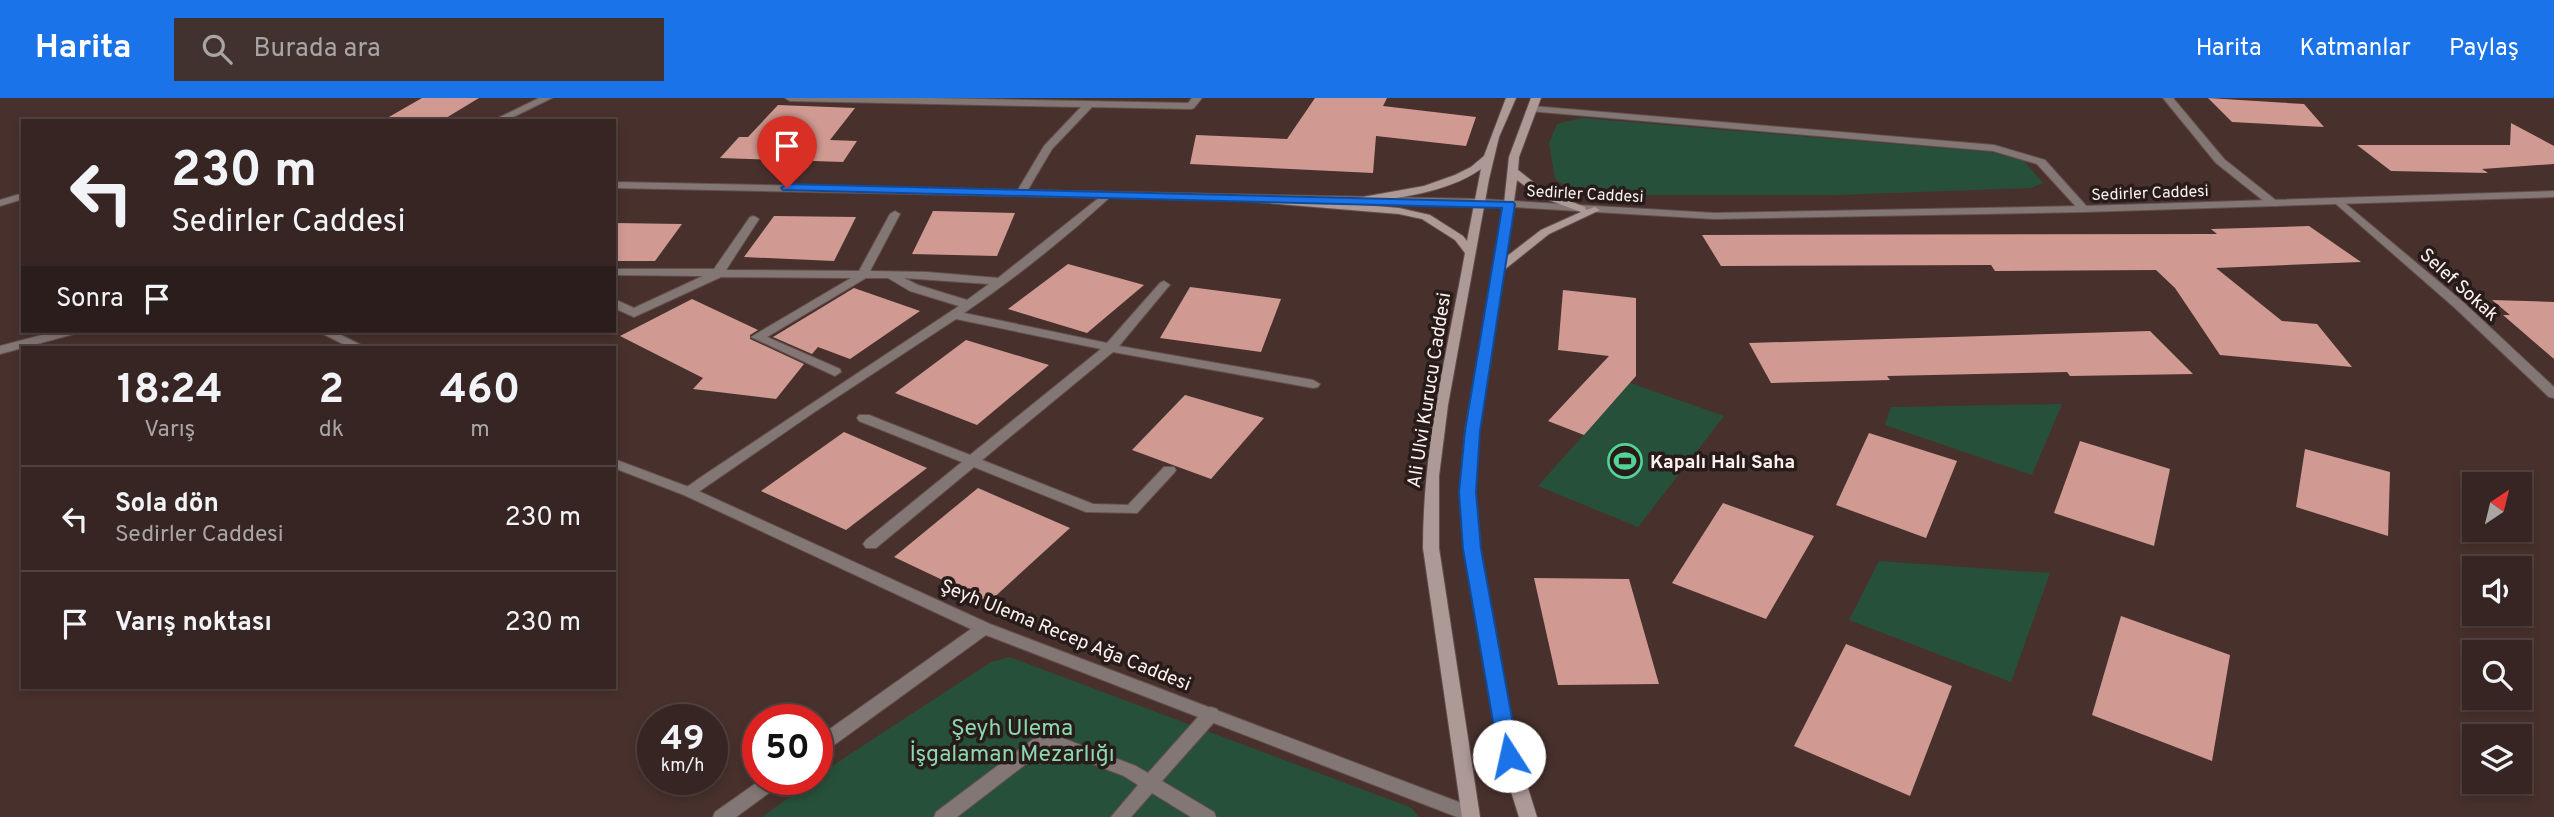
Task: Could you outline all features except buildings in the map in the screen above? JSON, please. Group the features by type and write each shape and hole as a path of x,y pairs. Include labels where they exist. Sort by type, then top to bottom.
{"main road":[{"name":"Ali Ulvi Kurucu Caddesi","path":"1470,815 1431,548 1429,505 1432,463 1488,158 1511,98"},
{"path":"1528,817 1506,743 1472,549 1467,492 1472,431 1509,204 1514,157 1534,103"},
{"path":"1357,201 1450,182 1475,170 1488,158"},
{"path":"1512,171 1542,194 1581,209"},
{"path":"1256,199 1399,211 1426,217 1459,238 1471,253"},
{"path":"1498,270 1545,232 1595,210"}],"street":[{"path":"501,119 547,98"},
{"path":"790,98 1191,106 1197,98"},
{"path":"2168,98 2220,161 2274,204"},
{"path":"1534,103 1994,148 2041,162 2084,209"},
{"path":"1021,193 1048,148 1089,104"},
{"name":"Sedirler Caddesi","path":"616,185 1480,202 1714,216 2084,209 2554,194"},
{"path":"0,194 21,196"},
{"path":"689,492 789,422 970,305 1068,231 1105,196"},
{"path":"0,203 21,197"},
{"name":"Selef Sokak","path":"2340,202 2459,305 2554,394"},
{"path":"835,372 757,337 862,276 895,214"},
{"path":"616,304 635,313 717,274 754,219"},
{"path":"616,272 953,276 1001,282"},
{"path":"892,276 914,288 970,305"},
{"path":"872,544 1110,348 1164,285"},
{"path":"955,315 1110,348 1313,384"},
{"path":"0,350 63,333"},
{"path":"327,333 357,346"},
{"path":"864,418 1091,509 1132,510 1169,470"},
{"name":"Şeyh Ulema Recep Ağa Caddesi","path":"616,464 689,492 984,628 1470,815"},
{"path":"833,737 984,628"},
{"path":"1120,817 1211,714"},
{"path":"943,817 1046,739 1152,782 1207,817"},
{"path":"722,817 753,795"}],"green space":[{"path":"1581,118 1991,152 2024,161 2043,183 2031,188 1835,195 1615,195 1570,189 1555,179 1549,143 1557,124"},
{"name":"Kapalı Halı Saha","path":"1630,383 1724,416 1638,527 1538,486"},
{"path":"2062,404 2032,475 1885,425 1891,407"},
{"path":"1879,561 2050,573 2011,682 1849,620"},
{"name":"Şeyh Ulema İşgalaman Mezarlığı","path":"1009,657 1412,808 1419,817 762,817 792,795 833,795 833,765 991,662"}],"place":[{"name":"Kapalı Halı Saha","path":"1625,461"}],"route":[{"path":"787,188 1509,204 1472,431 1467,492 1472,549 1509,756"}]}
